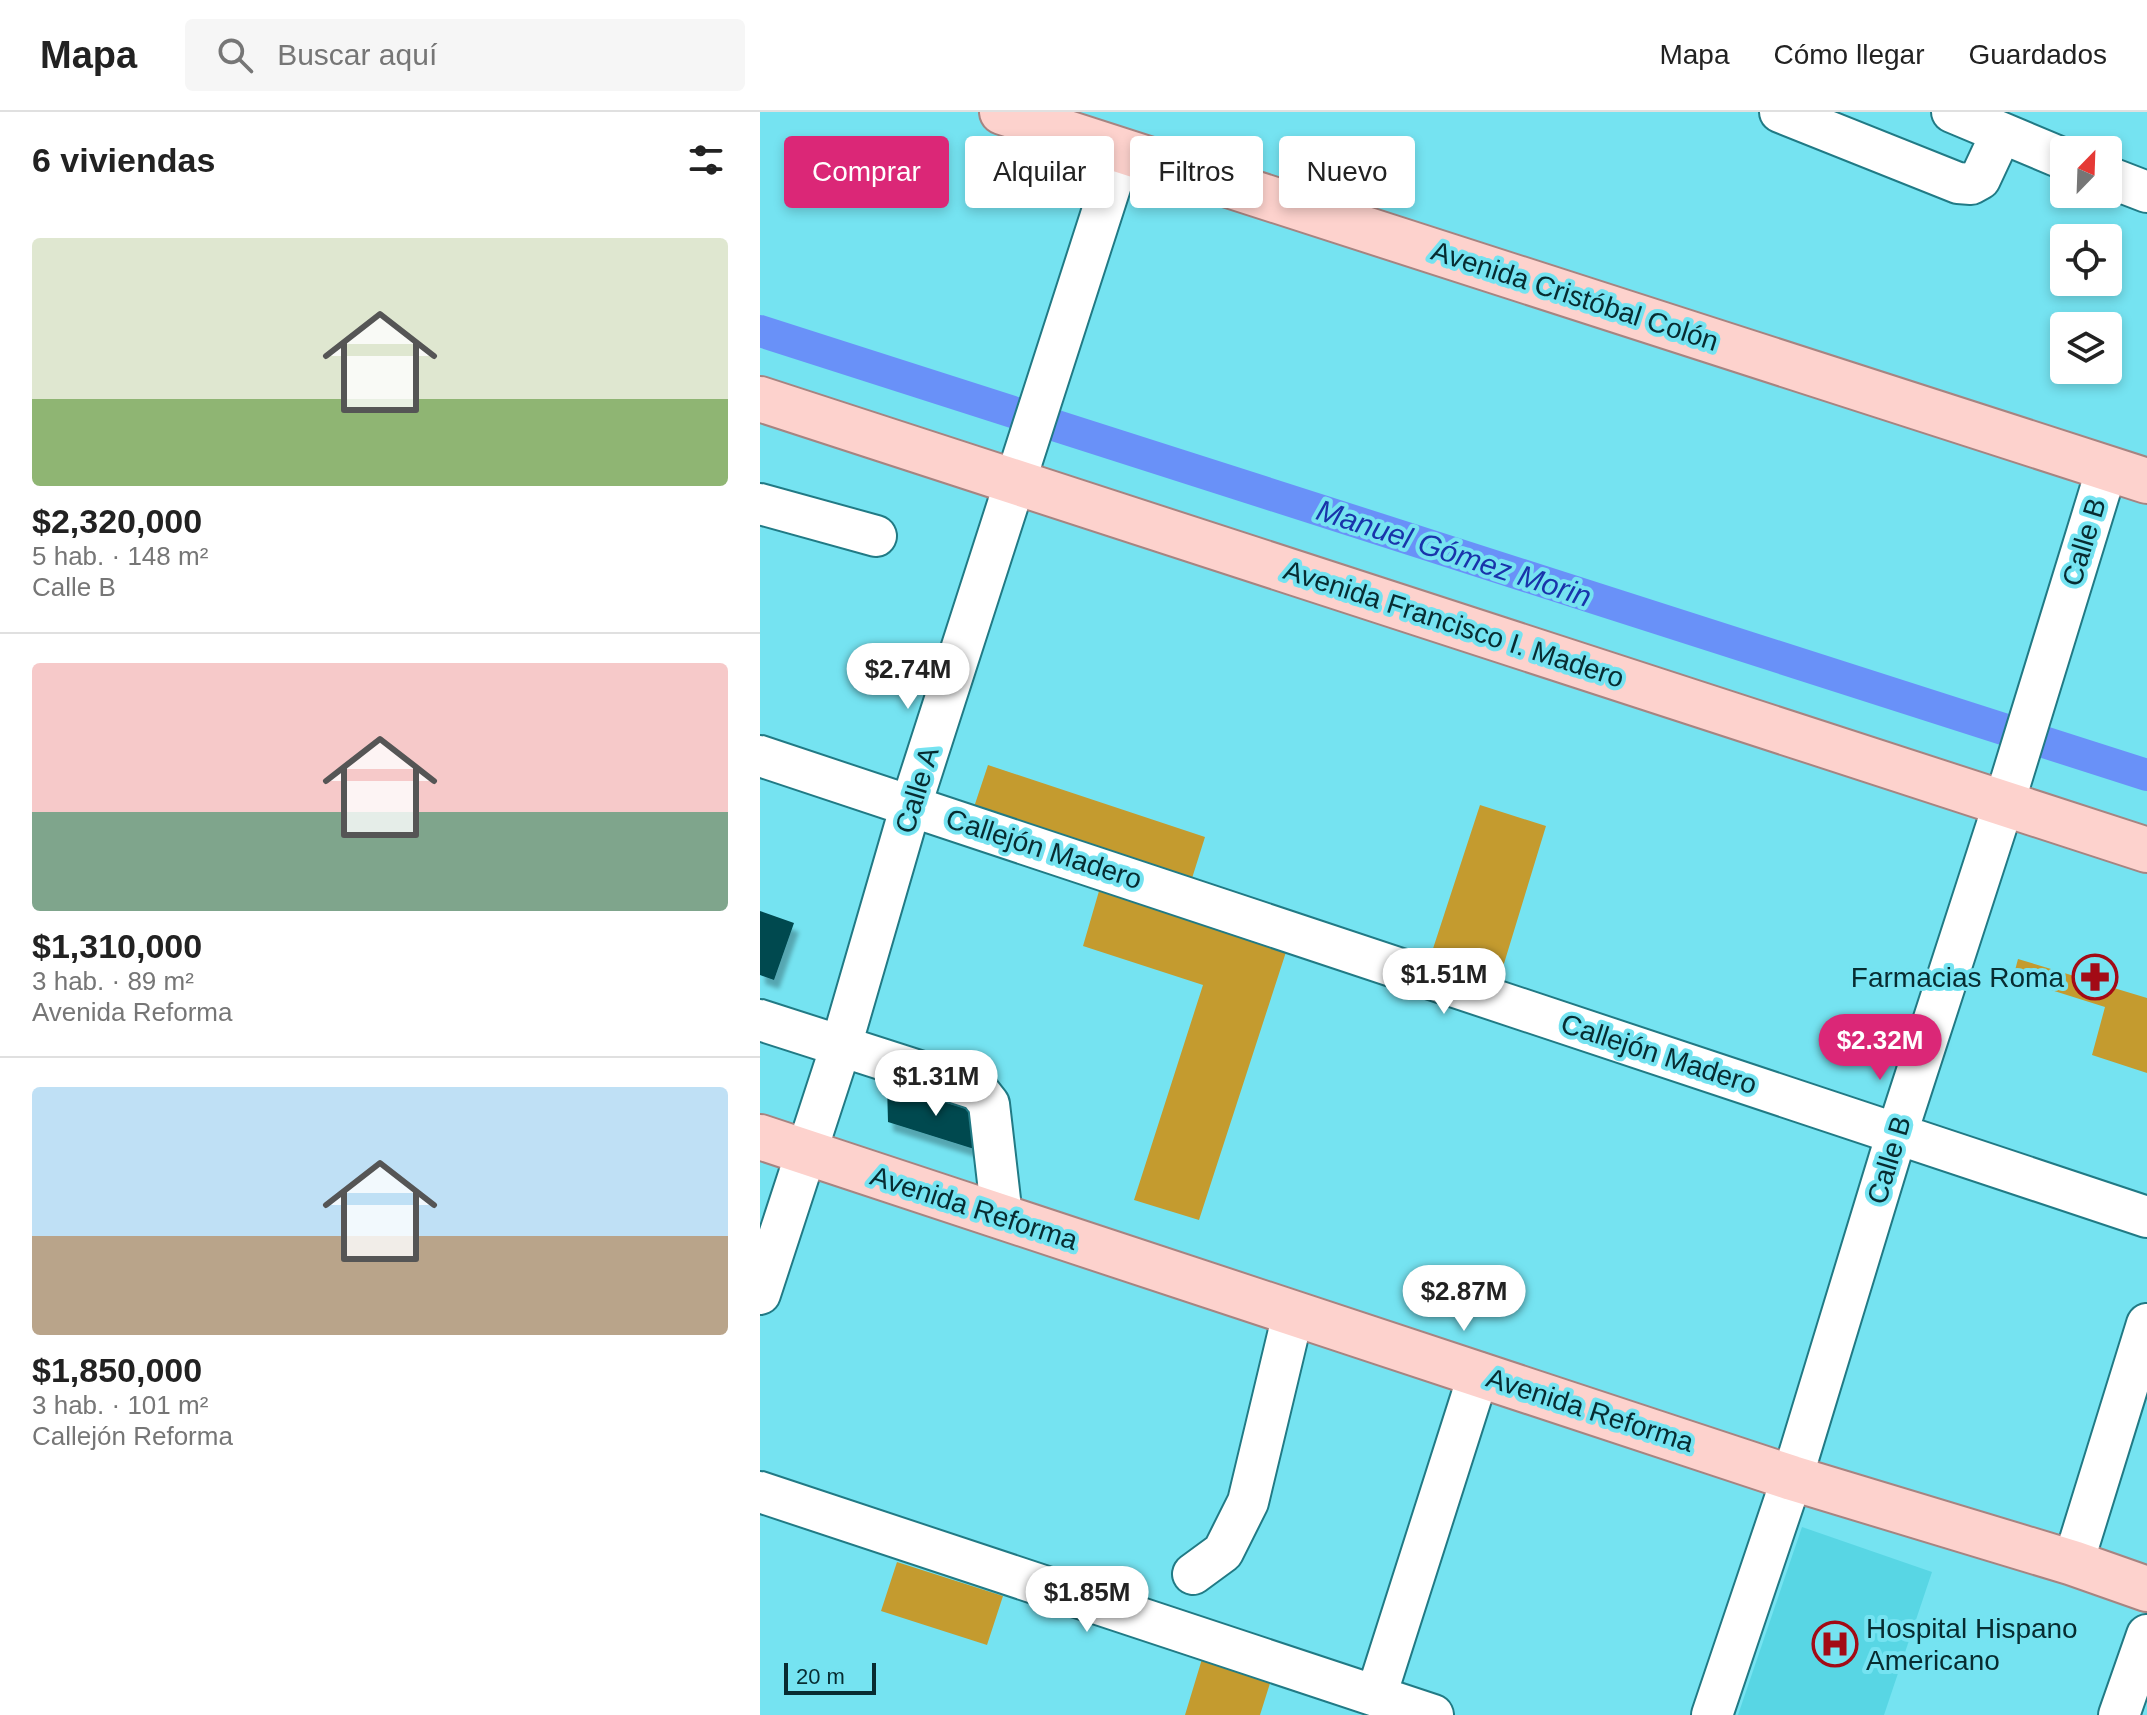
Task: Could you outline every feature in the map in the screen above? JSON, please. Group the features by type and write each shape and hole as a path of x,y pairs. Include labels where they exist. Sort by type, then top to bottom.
{"main road":[{"name":"Avenida Cristóbal Colón","path":"1002,112 2127,474"},
{"name":"Avenida Francisco I. Madero","path":"760,399 2147,850"},
{"name":"Avenida Reforma","path":"760,1137 1792,1478 2073,1563 2147,1589"}],"street":[{"path":"1780,112 1958,183 1971,184 1980,179 2001,134"},
{"path":"1952,112 2050,153"},
{"name":"Calle A","path":"760,1294 841,1046 911,805 1122,150"},
{"path":"2122,182 2147,192"},
{"name":"Calle B","path":"1712,1715 1792,1478 1897,1133 2004,803 2127,474"},
{"path":"760,504 876,536"},
{"name":"Callejón Madero","path":"760,756 2147,1217"},
{"path":"760,1020 978,1090 989,1104 1002,1217"},
{"path":"1193,1574 1223,1552 1248,1502 1293,1314"},
{"path":"2073,1563 2147,1324"},
{"path":"1376,1696 1479,1373"},
{"path":"760,1492 1433,1715"},
{"path":"2119,1715 2147,1635"}],"shaded area":[{"path":"988,765 1205,837 1188,891 970,819"},
{"path":"1480,805 1546,826 1495,993 1426,970"},
{"path":"1099,891 1286,952 1199,1220 1134,1200 1203,985 1083,946"},
{"path":"2018,959 2147,998 2147,1073 2092,1055 2105,1007 2013,978"},
{"name":"Hospital Hispano Americano","path":"1802,1527 1932,1572 1884,1715 1738,1715"},
{"path":"897,1562 1003,1596 987,1645 881,1611"},
{"path":"1202,1659 1271,1680 1260,1715 1185,1715"}],"building":[{"path":"760,911 794,923 774,980 760,975"},
{"path":"887,1084 983,1114 987,1153 888,1122"}],"waterway":[{"name":"Manuel Gómez Morin","path":"760,331 2147,775"}],"place":[{"name":"Farmacias Roma","path":"2095,977"},
{"name":"Hospital Hispano Americano","path":"1835,1644"}]}
